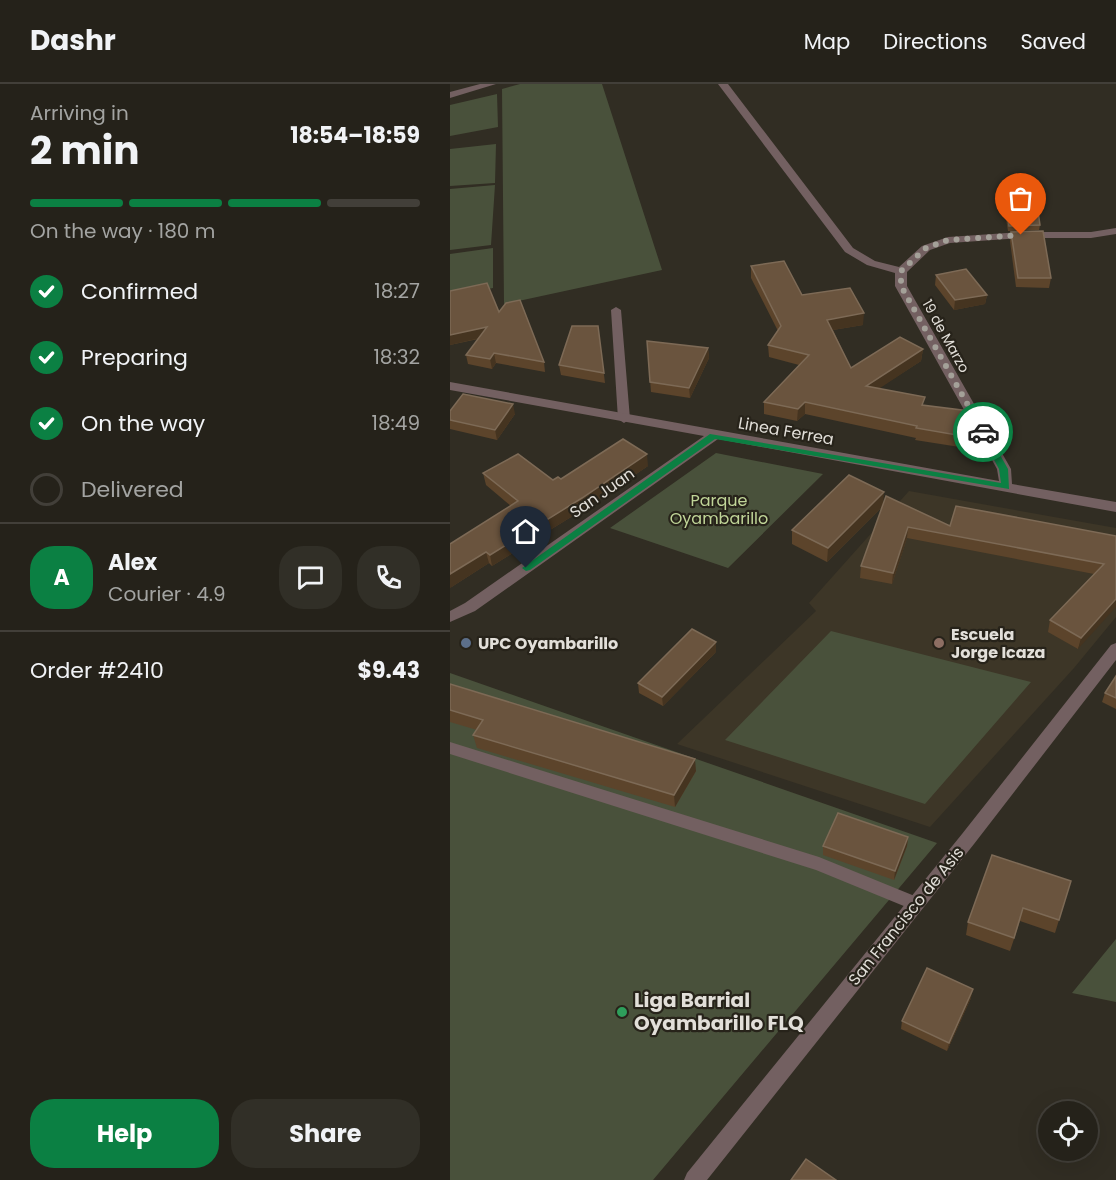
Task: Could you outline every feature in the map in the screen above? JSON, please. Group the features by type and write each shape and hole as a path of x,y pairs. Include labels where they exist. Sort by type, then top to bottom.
{"street":[{"path":"450,95 491,84"},
{"path":"723,84 849,250 871,263 901,271 926,248 948,240 1021,235 1091,235 1116,231"},
{"name":"19 de Marzo","path":"901,271 901,286 1004,469 1006,487"},
{"name":"Linea Ferrea","path":"450,386 713,436 1116,507"},
{"name":"San Juan","path":"450,617 470,608 713,436"},
{"name":"San Francisco de Asis","path":"694,1180 916,904 1116,649"}],"lane":[{"path":"616,310 624,419"},
{"path":"450,748 819,864 916,904"}],"shaded area":[{"name":"Escuela Jorge Icaza","path":"909,491 1116,528 1116,617 1074,668 930,827 677,744 816,611 809,603"}],"green space":[{"path":"520,84 602,84 662,270 504,304 502,89"},
{"path":"497,94 498,127 450,136 450,105"},
{"path":"496,144 495,183 450,186 450,149"},
{"path":"495,185 491,245 450,250 450,189"},
{"path":"493,248 493,288 450,297 450,254"},
{"name":"Parque Oyambarillo","path":"716,453 823,474 728,568 610,528"},
{"path":"831,631 1031,682 925,804 725,740"},
{"name":"Liga Barrial Oyambarillo FLQ","path":"450,673 937,843 653,1180 450,1180"},
{"path":"1116,939 1116,1002 1072,993"}],"building":[{"path":"1037,204 1040,225 1009,226 1006,208"},
{"path":"1043,231 1051,278 1018,278 1011,232"},
{"path":"784,261 802,295 850,288 864,313 827,320 851,368 900,337 923,349 866,386 925,397 922,405 970,411 986,440 916,428 917,426 805,402 798,409 764,402 809,355 768,345 781,326 751,266"},
{"path":"966,269 987,295 955,300 936,275"},
{"path":"487,283 499,312 506,303 520,300 544,362 494,353 490,359 466,355 487,327 450,335 450,291"},
{"path":"572,326 598,326 604,373 559,365"},
{"path":"647,341 708,348 689,388 650,382"},
{"path":"463,394 513,404 495,430 450,420 450,411"},
{"path":"623,439 647,454 582,498 490,555 486,552 450,574 450,544 518,501 483,473 518,454 553,480 558,477 561,479"},
{"path":"849,475 884,492 828,548 792,530"},
{"path":"886,496 950,526 956,506 1116,536 1116,599 1081,638 1050,620 1104,564 908,527 893,573 861,566"},
{"path":"692,629 716,642 662,697 638,683"},
{"path":"1116,676 1116,698 1105,693"},
{"path":"450,684 695,759 674,795 473,735 483,720 450,710"},
{"path":"838,813 908,837 895,871 823,846"},
{"path":"992,855 1071,881 1059,920 1023,908 1014,938 968,922"},
{"path":"927,968 973,989 949,1043 902,1021"},
{"path":"806,1159 836,1180 791,1180"}],"way so far":[{"path":"983,432 901,286 901,271 926,248 948,240 1021,235"}],"place":[{"name":"UPC Oyambarillo","path":"466,643"},
{"name":"Escuela Jorge Icaza","path":"939,643"},
{"name":"Liga Barrial Oyambarillo FLQ","path":"622,1012"}],"route":[{"path":"526,568 713,436 1006,487 1004,469 983,432"}]}
